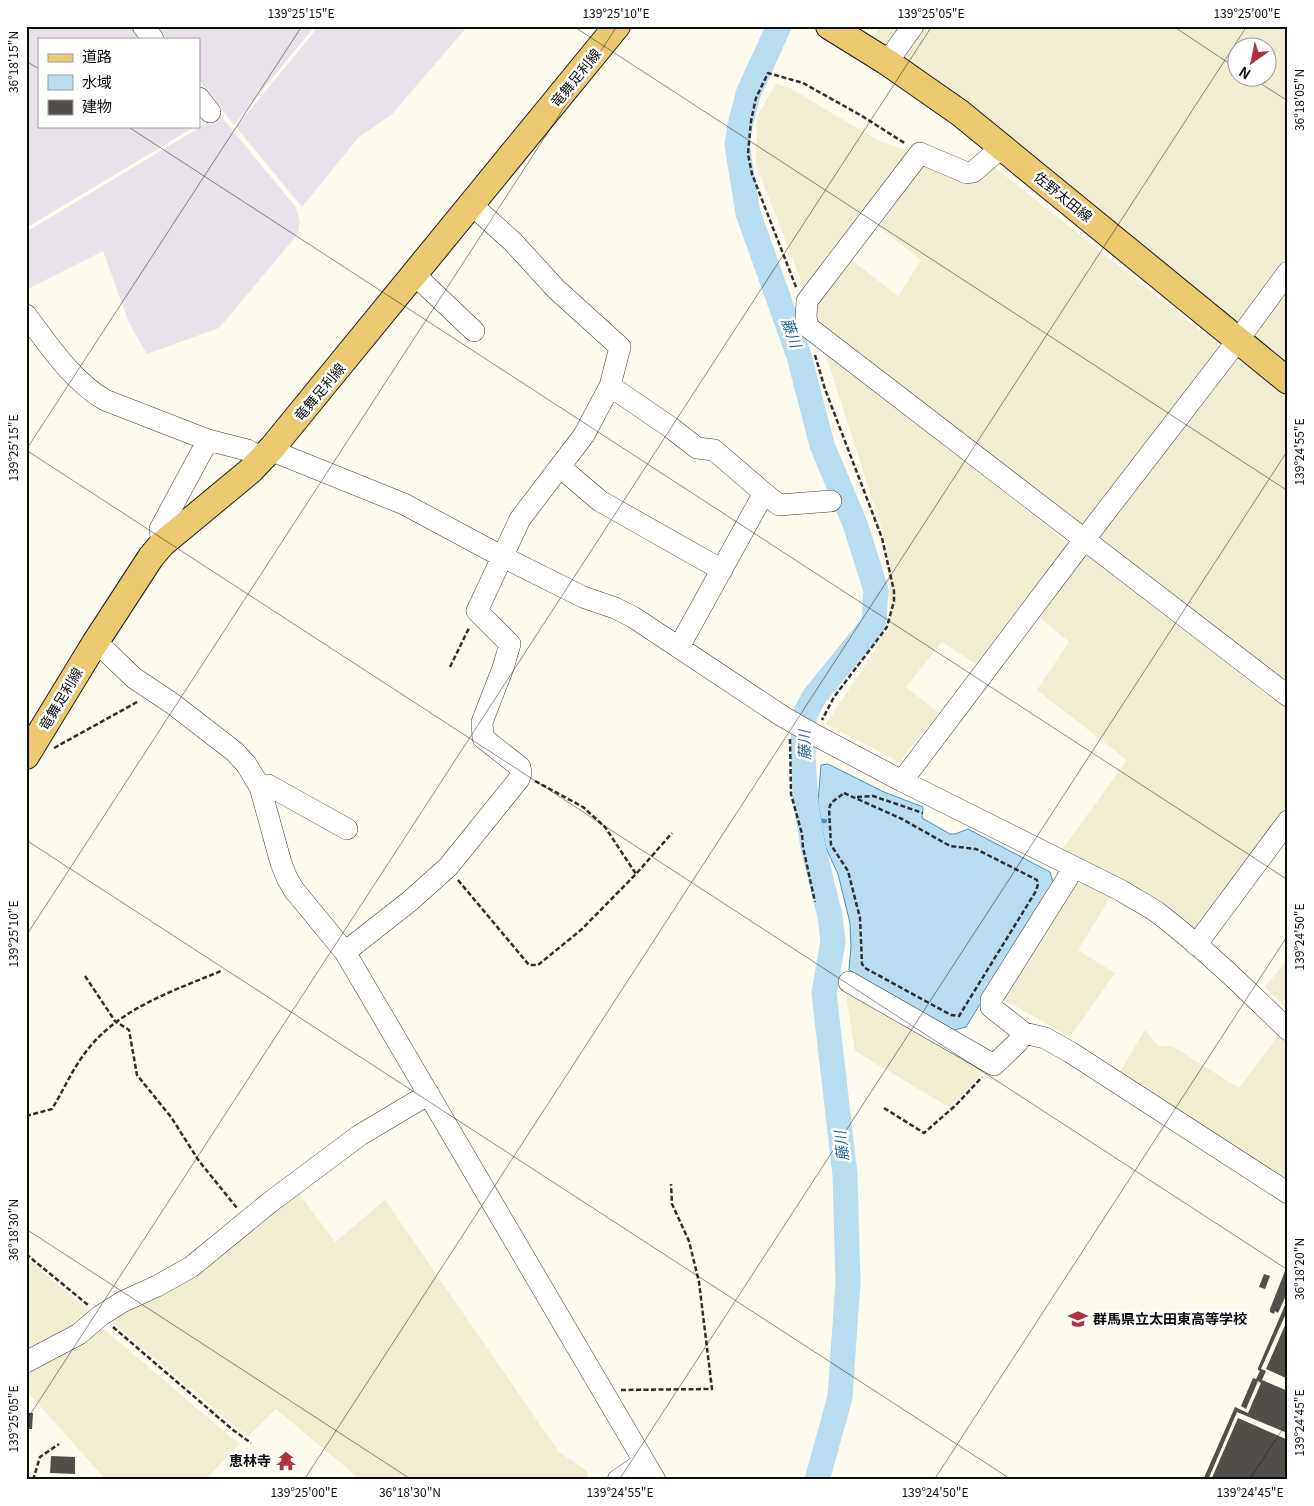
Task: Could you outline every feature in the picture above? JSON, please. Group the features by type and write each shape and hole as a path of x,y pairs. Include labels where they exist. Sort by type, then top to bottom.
{"main road":[{"name":"竜舞足利線","path":"27,754 136,579 162,544 250,471 267,453 415,275 617,26"},
{"name":"佐野太田線","path":"829,26 887,62 941,99 1288,381"}],"street":[{"path":"143,26 152,38"},
{"path":"887,62 913,26"},
{"path":"1002,147 974,172 967,174 920,153 807,301 806,316 808,327 1288,696"},
{"path":"345,952 410,901 448,867 519,779 520,767 483,738 481,731 482,722 503,668 510,644 477,611 520,518 584,435 610,386 620,347 556,289 513,242 472,205"},
{"path":"902,781 1288,272"},
{"path":"415,275 474,331"},
{"path":"26,315 76,376 95,394 208,440 247,450 280,454 404,504 582,597 615,608 633,617 790,721 813,734 902,781 1122,891 1157,912 1222,967 1288,1030"},
{"path":"610,386 670,426 697,448 714,450 780,506 830,501"},
{"path":"162,544 160,529 208,440"},
{"path":"560,467 600,501 722,570"},
{"path":"679,647 764,493"},
{"path":"95,643 134,678 174,704 235,752 246,764 259,785 287,878 294,890 345,952 430,1094 649,1471 618,1480"},
{"path":"259,785 268,785 346,829"},
{"path":"1196,945 1288,821"},
{"path":"1072,866 1067,879 991,1000 991,1007 1024,1033 1045,1038 1070,1052 1288,1192"},
{"path":"849,982 994,1065 1017,1043 1024,1033"},
{"path":"26,1362 79,1334 100,1316 122,1302 157,1286 190,1267 269,1203 360,1135 430,1094"}],"path":[{"path":"807,301 797,291 752,174 748,154 751,121 756,98 768,73 803,83 862,116 920,153"},
{"path":"808,327 825,389 882,538 894,591 894,602 887,627 834,697 813,734"},
{"path":"450,667 477,611"},
{"path":"27,754 48,752 140,701 146,696 149,689"},
{"path":"790,721 791,794 802,834 815,902"},
{"path":"521,773 583,807 605,826 636,874"},
{"path":"855,797 902,819 950,846 976,849 1037,880 1036,892 959,1016 951,1015 865,968 862,964 860,918 848,871 831,845 829,809 831,803 844,793 855,797 873,796 929,814"},
{"path":"448,867 529,965 538,964 553,954 582,929 636,874 672,833"},
{"path":"26,1116 52,1110 85,1053 115,1021 168,993 221,972"},
{"path":"85,976 115,1021 129,1030 138,1075 171,1117 199,1160 247,1221"},
{"path":"884,1108 924,1133 956,1105 994,1065"},
{"path":"602,1390 712,1389 699,1282 689,1241 672,1204 671,1184"},
{"path":"26,1254 233,1430 251,1443"},
{"path":"33,1480 40,1457 59,1444"}],"shaded area":[{"path":"26,26 135,26 143,38 38,38 38,128 193,128 26,228"},
{"path":"157,26 315,26 234,125 200,81 200,38 165,38"},
{"path":"319,26 468,26 392,114 358,138 302,207 236,127"},
{"path":"880,26 904,26 886,50 872,41"},
{"path":"919,26 1288,26 1288,254 1238,322 978,113 897,57"},
{"path":"776,84 790,88 877,140 913,153 806,293 756,165 757,116"},
{"path":"220,115 295,206 300,221 298,234 219,328 147,354 129,323 103,251 26,290 26,232"},
{"path":"923,165 993,166 1220,346 1081,530 815,325 812,310 849,258 898,296 921,260 879,227"},
{"path":"1288,287 1288,367 1252,337"},
{"path":"824,349 1069,544 977,665 942,642 906,687 939,713 899,762 826,724 890,627 887,546"},
{"path":"1238,359 1288,396 1288,686 1096,540"},
{"path":"1086,554 1288,711 1288,808 1193,931 1061,851 1127,760 1037,690 1069,642 1036,614"},
{"path":"1075,876 1112,895 1078,950 1115,973 1070,1037 1001,998"},
{"path":"1288,959 1288,1009 1265,987"},
{"path":"858,993 981,1062 982,1073 950,1108 855,1051 846,995"},
{"path":"1145,1030 1158,1046 1172,1046 1239,1088 1279,1035 1288,1044 1288,1183 1118,1075"},
{"path":"295,1188 335,1242 385,1200 559,1452 587,1471 588,1475 585,1480 431,1480 427,1476 423,1480 361,1480 276,1409 248,1437 106,1317"},
{"path":"26,1258 93,1314 26,1357"},
{"path":"99,1325 240,1443 205,1480 106,1480 26,1390 26,1369"}],"water":[{"path":"828,764 884,792 923,807 922,818 950,834 968,829 1050,872 1054,885 966,1027 954,1030 849,970 851,947 850,923 838,874 825,846 818,802 821,765"}],"building":[{"path":"1285,1271 1288,1272 1288,1291 1278,1313 1275,1311 1274,1314 1270,1312 1270,1309"},
{"path":"1264,1274 1270,1276 1265,1289 1259,1287"},
{"path":"1285,1305 1288,1306 1288,1309 1261,1369 1266,1371 1262,1380 1288,1391 1287,1433 1237,1412 1208,1480 1203,1480 1235,1407 1248,1413 1261,1383 1258,1381 1246,1409 1241,1406 1253,1378 1256,1379 1260,1371 1258,1368"},
{"path":"1286,1323 1288,1324 1288,1379 1266,1369"},
{"path":"26,1413 33,1413 32,1429 26,1429"},
{"path":"1238,1418 1288,1440 1288,1480 1211,1480"},
{"path":"51,1456 75,1457 75,1474 50,1473"}],"waterway":[{"name":"藤川","path":"779,26 748,94 740,126 737,145 748,213 799,356 822,445 855,524 876,590 874,623 814,697 804,716 803,757 806,804 813,847 830,916 833,942 824,993 845,1175 848,1282 840,1397 817,1480"},
{"name":"藤川","path":"803,757 811,761"},
{"path":"809,820 825,821"}],"place":[{"name":"群馬県立太田東高等学校","path":"1078,1319"},
{"name":"恵林寺","path":"286,1461"}]}
